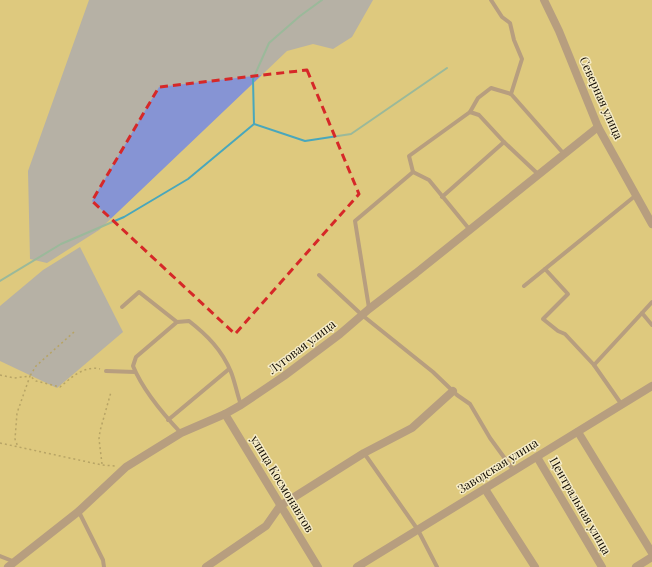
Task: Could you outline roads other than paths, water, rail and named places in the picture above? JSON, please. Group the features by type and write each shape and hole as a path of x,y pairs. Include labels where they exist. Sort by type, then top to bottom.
{"street":[{"name":"Северная улица","path":"544,0 559,31 598,127 635,196 652,224"},
{"name":"Луговая улица","path":"12,565 79,511 126,467 181,433 225,414 241,405 284,376 416,273 598,127"},
{"name":"Заводская улица","path":"357,567 652,386"},
{"path":"206,567 266,526 280,506 364,453 412,428 453,391"},
{"name":"улица Космонавтов","path":"225,414 318,567"},
{"path":"578,432 652,553"},
{"name":"Центральная улица","path":"537,457 602,567"},
{"path":"485,489 535,567"},
{"path":"636,567 652,557"}],"lane":[{"path":"491,0 502,17 510,23 514,40 522,59 511,94"},
{"path":"470,230 429,180 413,172 409,156 470,112 478,98 491,88 511,94 564,154"},
{"path":"470,112 479,115 504,142 539,175"},
{"path":"442,196 504,142"},
{"path":"369,309 355,221 413,172"},
{"path":"524,286 635,196"},
{"path":"545,269 568,294 543,319 558,331 565,334 594,365 622,405"},
{"path":"319,275 362,315 470,404 490,438 514,471"},
{"path":"122,307 139,292 177,322"},
{"path":"594,365 652,302"},
{"path":"642,313 652,325"},
{"path":"181,433 168,420 135,372 133,366 136,357 177,322 189,321 202,331 218,347 229,369 241,405"},
{"path":"168,420 229,369"},
{"path":"106,371 135,372"},
{"path":"364,453 418,530 437,567"},
{"path":"79,511 103,560 104,567"},
{"path":"0,556 12,565"}],"waterway":[{"path":"254,124 253,79 269,43 300,16 322,0"},
{"path":"254,124 305,141 351,134 447,68"},
{"path":"0,281 61,244 124,217 188,179 254,124"}]}
